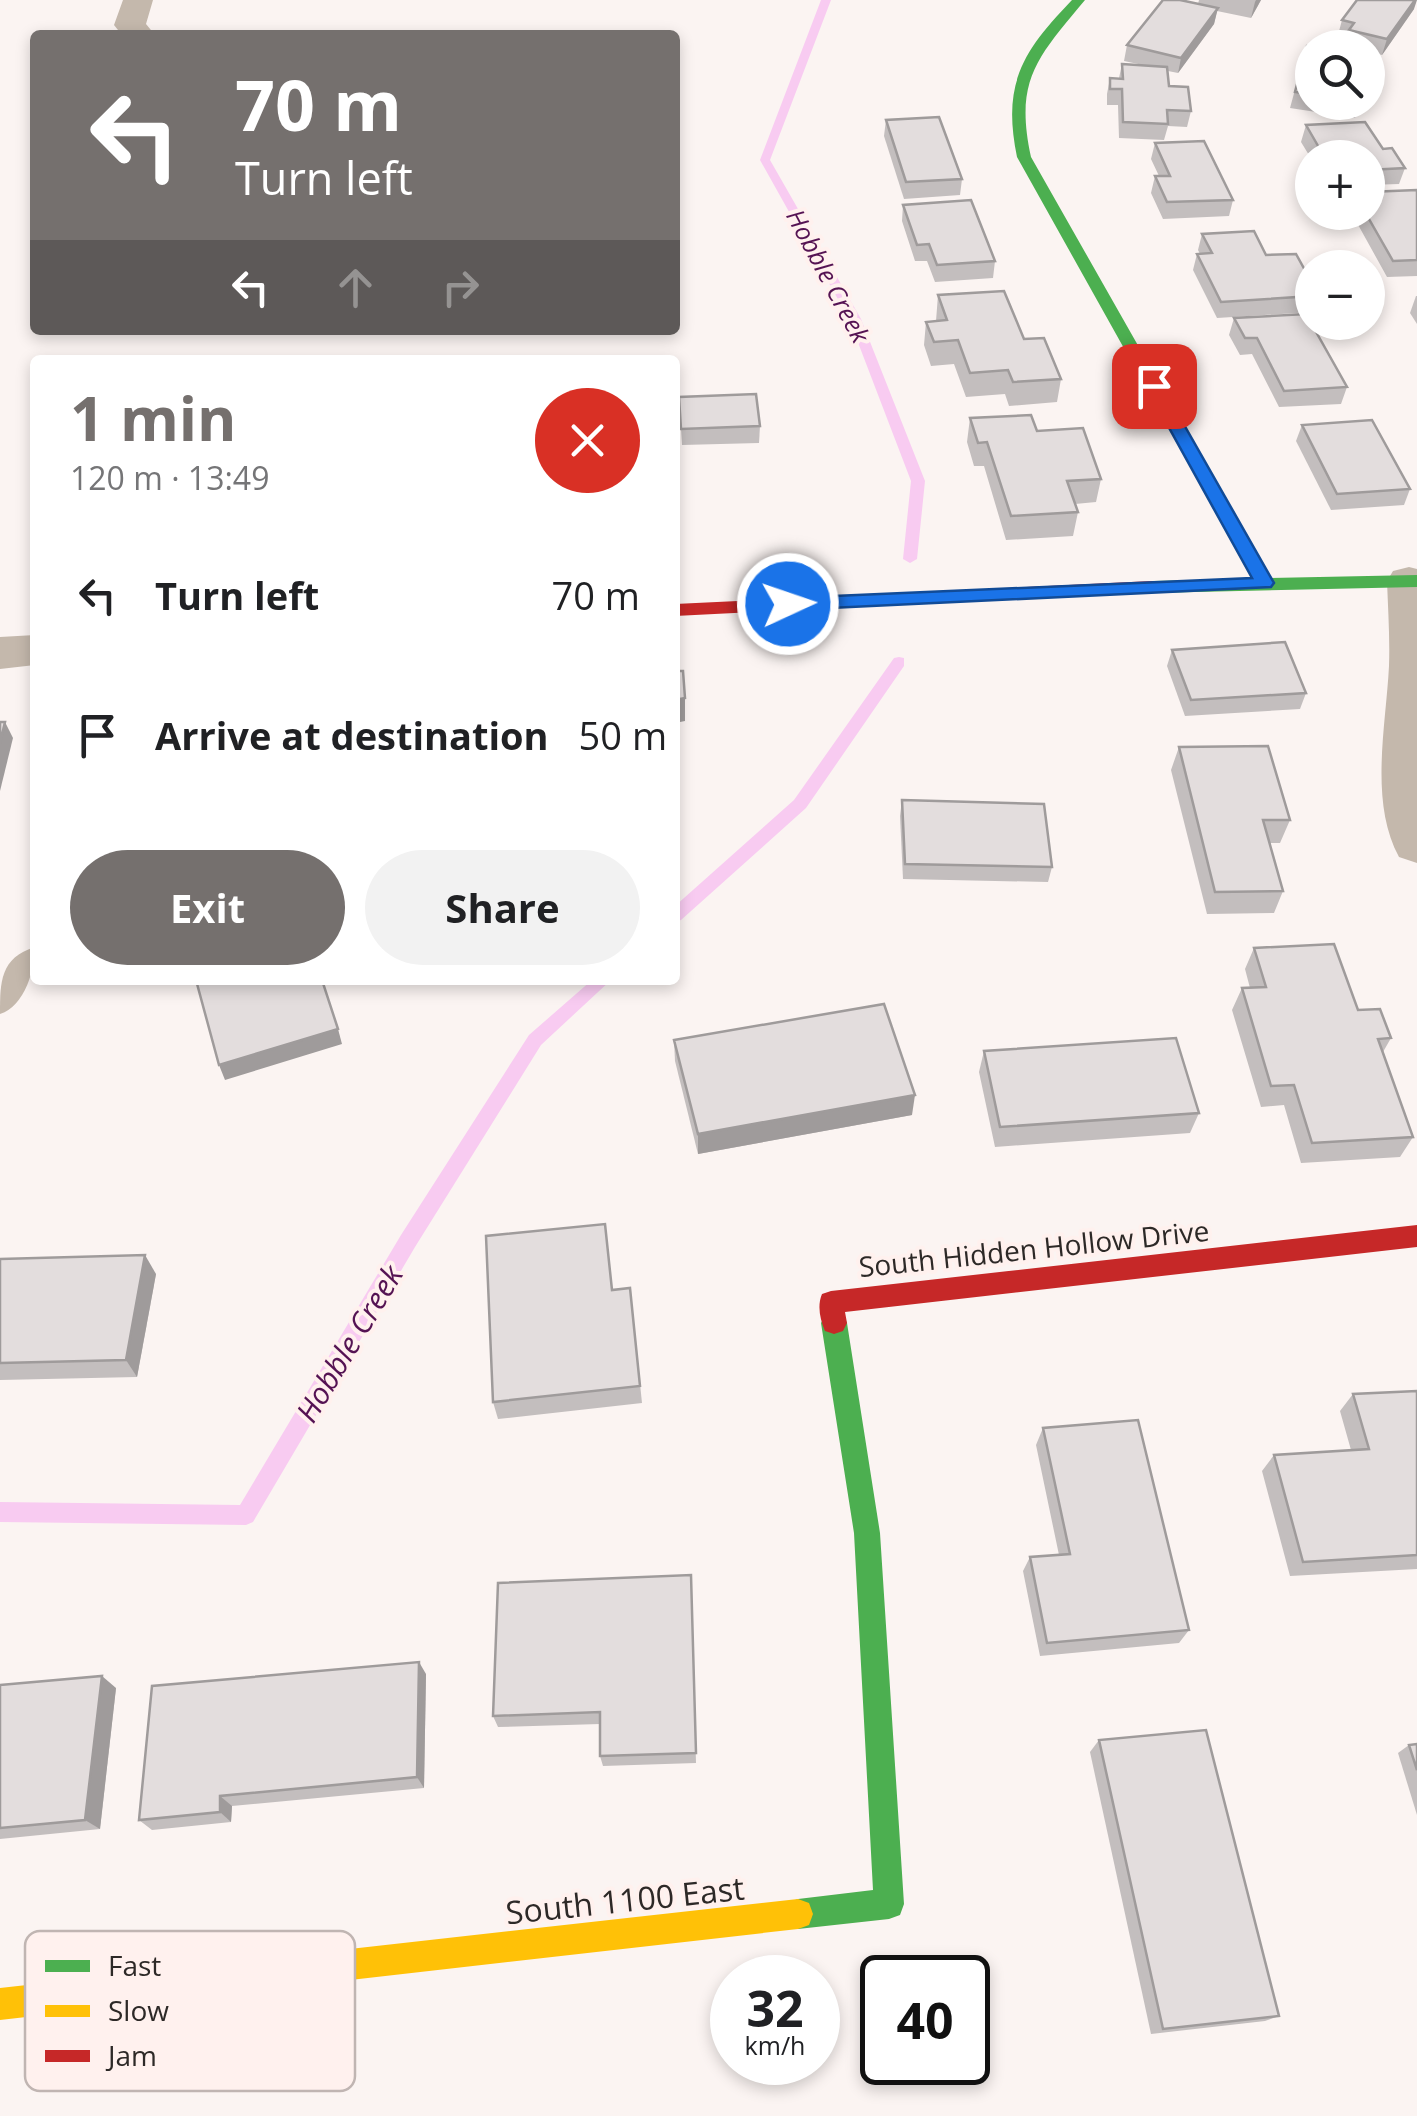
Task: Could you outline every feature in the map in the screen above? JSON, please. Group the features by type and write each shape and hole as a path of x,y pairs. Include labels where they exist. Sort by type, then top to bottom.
{"street":[{"path":"134,30 130,25 138,0"},
{"path":"1079,0 1034,47 1015,85 1014,127 1024,157 1264,583"},
{"path":"680,610 1051,589 1413,581 1412,660 1405,729 1406,798 1417,844"},
{"path":"0,653 30,650"},
{"name":"South Hidden Hollow Drive","path":"867,1533 830,1302 1417,1236"},
{"name":"South 1100 East","path":"355,1964 889,1904 867,1533"},
{"name":"South 1100 East","path":"0,2004 25,2001"}],"lane":[{"path":"0,1002 21,968 30,962"}],"building":[{"path":"1163,0 1218,8 1181,58 1127,45"},
{"path":"1357,0 1415,0 1387,39 1385,30 1349,30 1354,23 1342,20"},
{"path":"1122,64 1167,67 1169,86 1188,87 1191,111 1167,110 1168,124 1123,122 1122,89 1110,89 1110,78 1123,79"},
{"path":"939,117 962,179 906,182 886,120"},
{"path":"1365,122 1377,140 1315,140 1306,125"},
{"path":"1204,141 1233,200 1167,202 1155,176 1170,176 1155,143"},
{"path":"1392,148 1405,168 1385,169 1385,149"},
{"path":"1417,190 1417,260 1393,261 1375,230 1385,230 1385,191"},
{"path":"971,200 995,261 937,265 929,244 917,245 903,205"},
{"path":"1254,231 1266,255 1295,254 1295,297 1221,302 1197,254 1212,253 1202,234"},
{"path":"1004,291 1024,339 1044,338 1061,379 1013,382 1008,370 970,373 958,340 934,342 926,322 947,320 938,295"},
{"path":"1295,315 1295,340 1321,340 1347,387 1284,391 1257,338 1245,338 1234,318"},
{"path":"756,394 760,426 681,429 680,397"},
{"path":"1031,415 1037,431 1083,428 1101,479 1067,481 1078,512 1011,516 987,442 978,443 970,418"},
{"path":"1372,420 1410,489 1337,494 1302,425"},
{"path":"1285,642 1306,693 1191,700 1172,650"},
{"path":"680,671 683,671 685,698 680,699"},
{"path":"1268,746 1290,820 1263,820 1283,891 1215,892 1179,747"},
{"path":"902,800 1044,804 1052,867 905,864"},
{"path":"1334,944 1358,1010 1380,1009 1391,1038 1378,1039 1413,1137 1312,1143 1294,1085 1271,1086 1242,988 1266,987 1254,948"},
{"path":"197,985 324,985 338,1029 219,1065"},
{"path":"884,1004 915,1095 698,1134 674,1040"},
{"path":"1176,1038 1199,1113 1000,1127 984,1051"},
{"path":"605,1224 612,1290 630,1288 640,1386 493,1402 486,1236"},
{"path":"145,1255 126,1360 0,1363 0,1259"},
{"path":"1417,1391 1417,1555 1303,1562 1274,1455 1369,1449 1353,1394"},
{"path":"1138,1420 1189,1630 1047,1643 1030,1557 1070,1554 1043,1428"},
{"path":"691,1575 696,1753 600,1756 600,1712 493,1716 498,1583"},
{"path":"419,1662 417,1777 220,1796 220,1812 139,1820 152,1686"},
{"path":"102,1676 85,1820 0,1828 0,1685"},
{"path":"1206,1730 1279,2016 1163,2029 1099,1740"},
{"path":"1417,1744 1417,1770 1409,1745"}],"waterway":[{"name":"Hobble Creek","path":"826,0 765,160 855,319 918,481 910,559"},
{"name":"Hobble Creek","path":"680,912 800,804 899,662"},
{"name":"Hobble Creek","path":"0,1512 246,1515 408,1241 535,1040 597,985"}],"traffic: fast":[{"path":"1079,0 1046,36 1025,70 1017,108 1024,157 1264,583"},
{"path":"1152,587 1417,581"},
{"path":"798,1914 889,1904 867,1533 834,1323"}],"traffic: slow":[{"path":"355,1964 798,1914"},
{"path":"0,2004 25,2001"}],"traffic: jam":[{"path":"680,610 1152,587"},
{"path":"834,1323 831,1302 1417,1236"}],"route":[{"path":"788,604 1051,589 1264,583 1154,386"}]}
